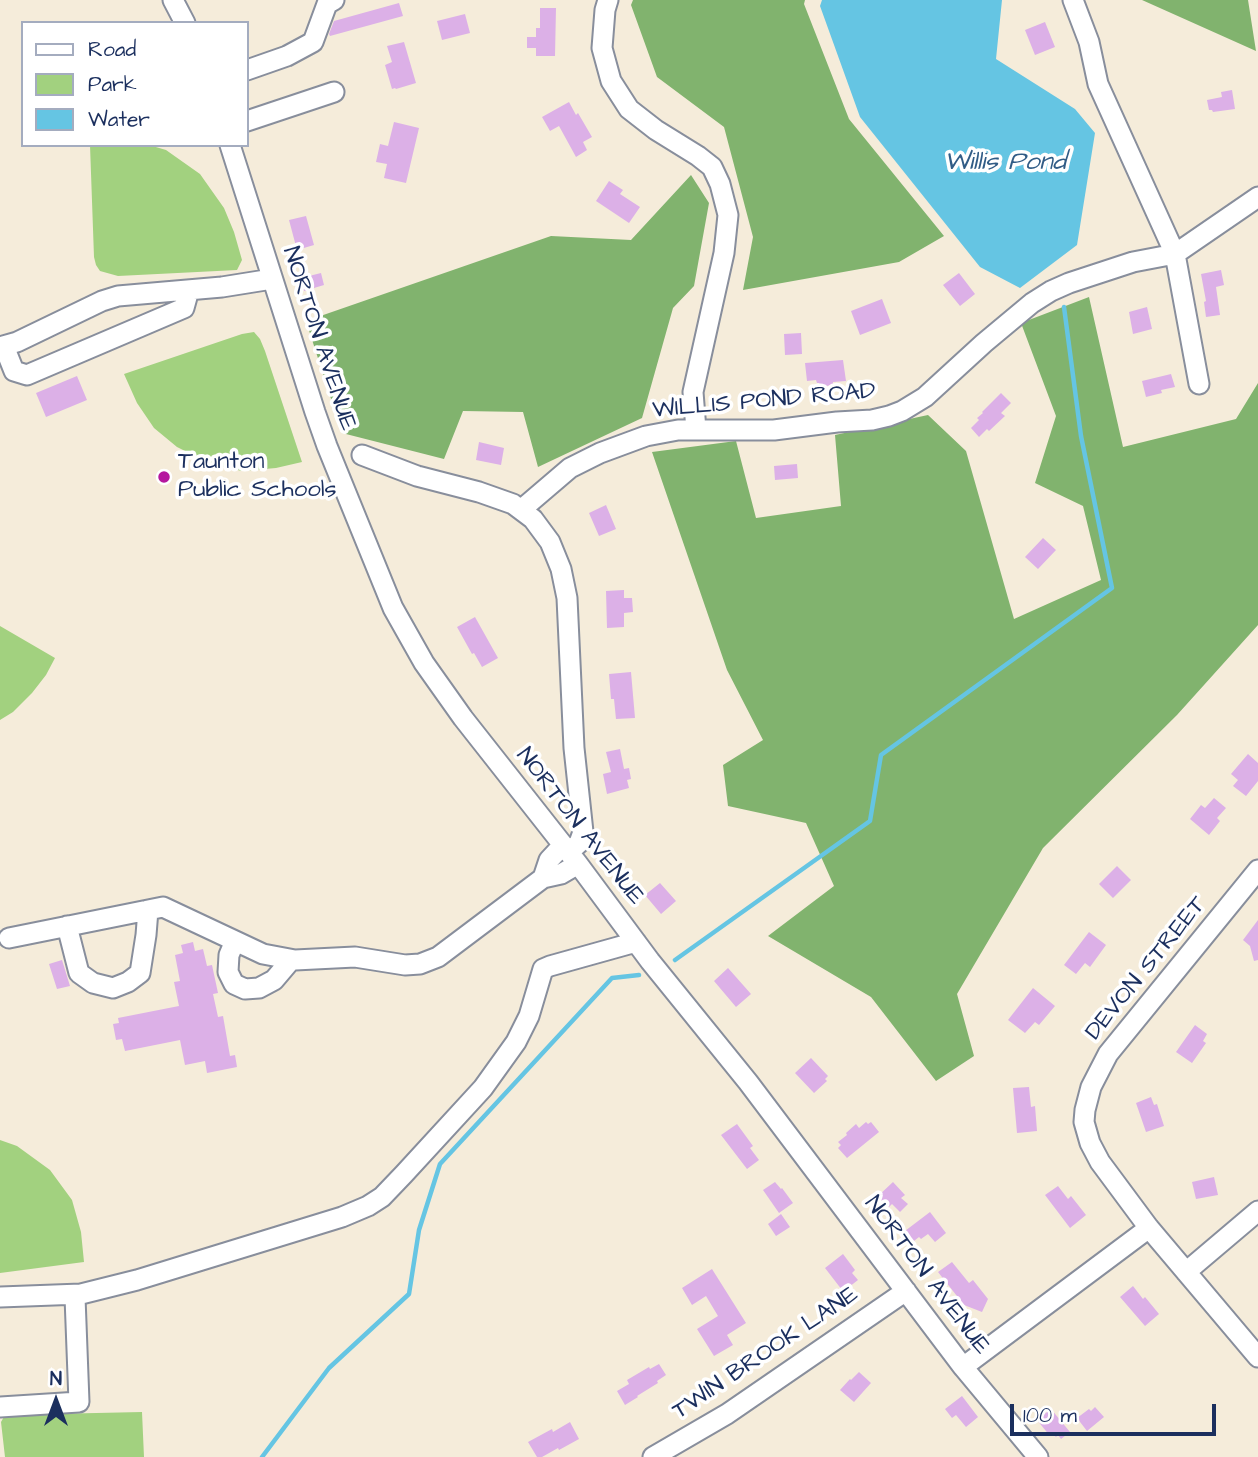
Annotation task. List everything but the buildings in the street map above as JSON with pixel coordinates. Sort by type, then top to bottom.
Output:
[{"type":"street","points":[[173,0],[183,21]]},
{"type":"street","points":[[248,70],[287,56],[313,42],[327,4],[334,0]]},
{"type":"street","points":[[608,0],[602,48],[611,81],[629,109],[712,167],[720,184],[728,215],[724,253],[693,392],[696,430]]},
{"type":"street","points":[[1073,0],[1088,42],[1098,84],[1175,254],[1199,384]]},
{"type":"street","points":[[248,121],[334,92]]},
{"type":"street","name":"NORTON AVENUE","points":[[231,147],[327,446],[382,585],[397,617],[436,682],[636,942],[748,1082],[963,1367],[1038,1457]]},
{"type":"street","name":"WILLIS POND ROAD","points":[[522,509],[570,468],[600,453],[646,436],[670,431],[774,430],[872,420],[902,411],[925,397],[992,336],[1051,291],[1133,262],[1175,254],[1258,197]]},
{"type":"street","points":[[189,290],[184,308],[27,375],[14,371],[2,346],[118,296],[222,287],[272,279]]},
{"type":"street","points":[[9,938],[163,907],[263,954],[291,960],[355,957],[405,965],[420,964],[438,957],[543,878],[562,874],[583,832],[574,748],[567,598],[561,569],[550,542],[533,519],[513,504],[417,476],[362,455]]},
{"type":"street","name":"DEVON STREET","points":[[1254,1346],[1149,1228],[1100,1162],[1090,1143],[1084,1122],[1091,1087],[1108,1054],[1258,870]]},
{"type":"street","points":[[67,926],[79,973],[93,983],[113,988],[140,973],[148,910]]},
{"type":"street","points":[[235,941],[229,955],[228,972],[234,984],[245,989],[258,988],[274,980],[291,960]]},
{"type":"street","points":[[0,1297],[81,1294],[149,1277],[342,1217],[368,1206],[382,1197],[483,1088],[516,1042],[529,1016],[543,969],[636,942]]},
{"type":"street","points":[[1186,1272],[1258,1210]]},
{"type":"street","points":[[963,1367],[1149,1228]]},
{"type":"street","name":"TWIN BROOK LANE","points":[[653,1457],[727,1414],[906,1291]]},
{"type":"street","points":[[0,1407],[79,1402],[75,1297],[81,1294]]},
{"type":"green space","points":[[633,0],[805,0],[804,4],[849,119],[944,236],[899,262],[743,290],[753,237],[724,127],[657,77],[631,5]]},
{"type":"green space","points":[[1142,0],[1248,0],[1256,51]]},
{"type":"green space","points":[[90,147],[156,147],[166,150],[200,174],[224,208],[242,260],[237,270],[118,276],[100,271],[94,257]]},
{"type":"green space","points":[[691,175],[709,203],[694,286],[673,308],[642,418],[538,467],[523,412],[463,411],[444,459],[342,433],[306,321],[551,236],[631,240]]},
{"type":"green space","points":[[1089,297],[1123,447],[1236,419],[1258,383],[1258,625],[1177,715],[1043,848],[957,994],[974,1056],[936,1081],[871,997],[768,936],[834,886],[806,823],[728,806],[723,765],[763,740],[727,670],[652,452],[736,441],[756,518],[841,506],[835,435],[928,415],[966,451],[1014,619],[1101,580],[1083,506],[1035,483],[1056,416],[1021,323]]},
{"type":"green space","points":[[254,332],[265,351],[302,462],[242,471],[211,464],[177,447],[154,428],[137,403],[124,374]]},
{"type":"green space","points":[[0,626],[55,658],[32,693],[13,712],[0,720]]},
{"type":"green space","points":[[0,1140],[17,1146],[50,1170],[72,1200],[81,1232],[84,1262],[0,1273]]},
{"type":"green space","points":[[142,1412],[144,1457],[5,1457],[1,1422],[5,1415]]},
{"type":"water","name":"Willis Pond","points":[[822,0],[1002,0],[996,59],[1075,109],[1095,133],[1077,245],[1020,288],[980,267],[860,117],[820,6]]},
{"type":"waterway","points":[[675,960],[870,821],[881,755],[1112,588],[1081,436],[1064,307]]},
{"type":"waterway","points":[[262,1457],[329,1368],[409,1294],[419,1230],[440,1164],[612,978],[639,975]]},
{"type":"place","name":"Taunton Public Schools","points":[[164,477]]}]
